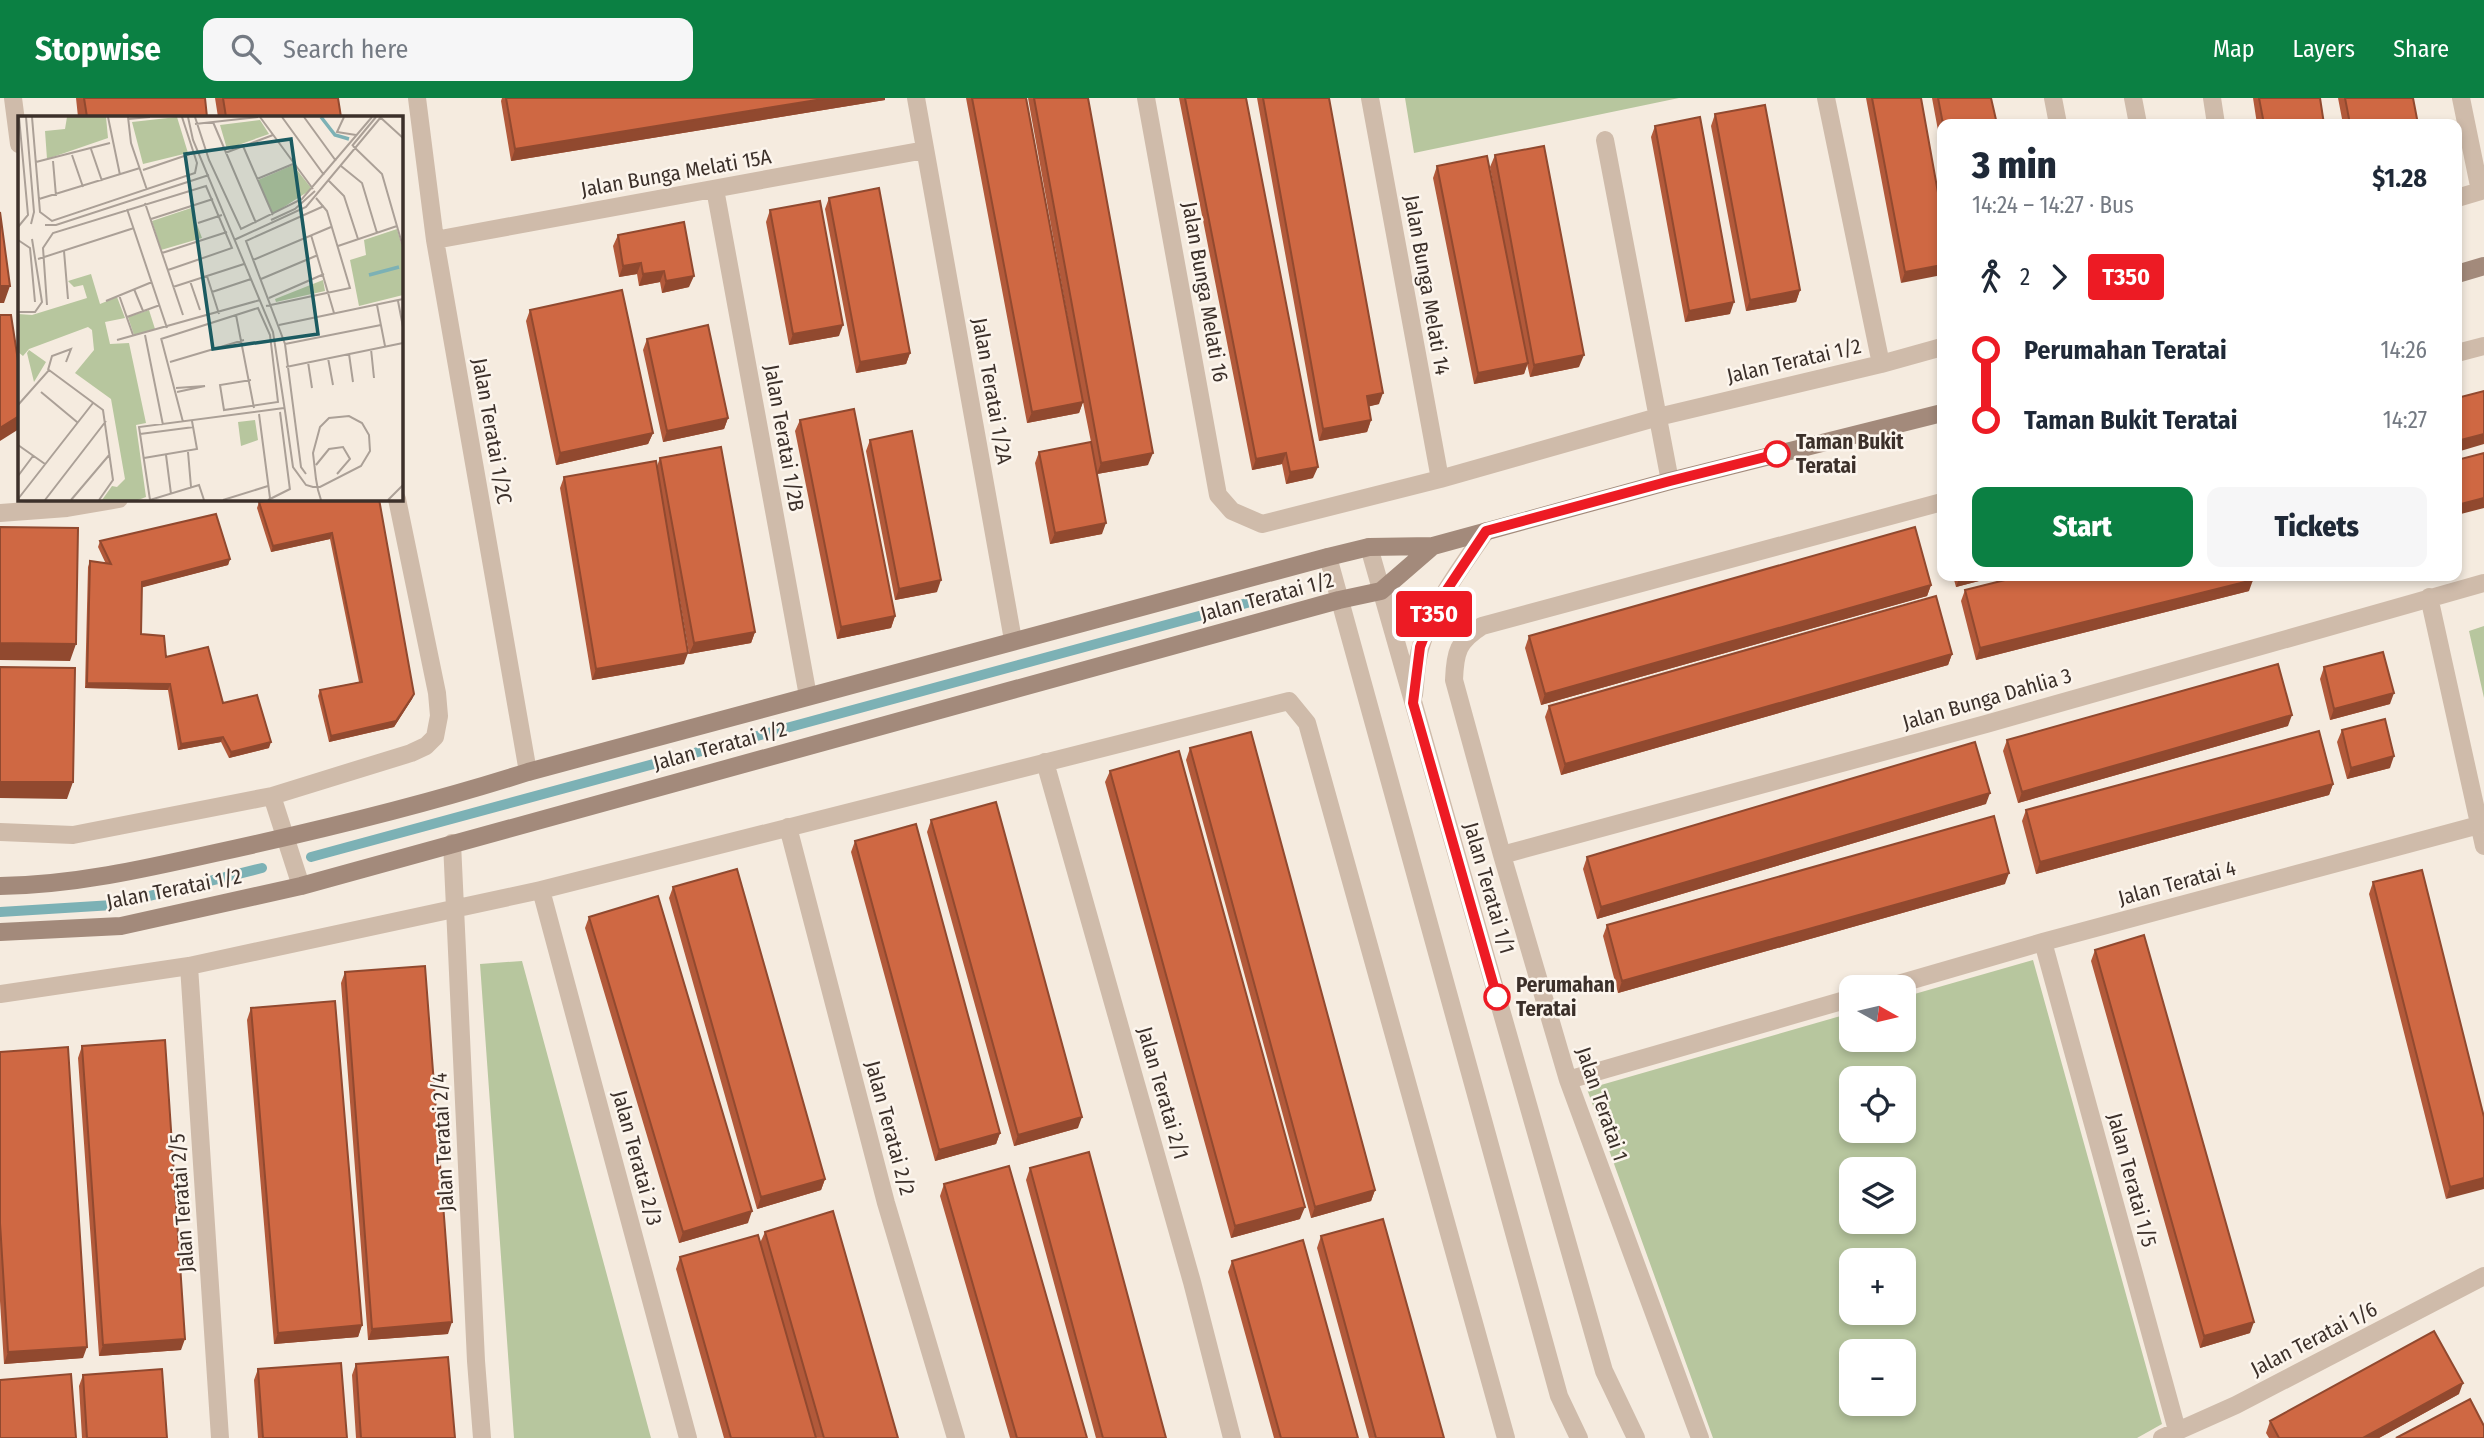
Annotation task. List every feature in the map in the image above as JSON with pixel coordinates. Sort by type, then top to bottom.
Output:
[{"type":"main road","points":[[2462,273],[2484,266]]},
{"type":"main road","name":"Jalan Teratai 1/2","points":[[0,886],[115,875],[286,838],[448,797],[528,772],[1328,557],[1369,547],[1433,546],[1670,481],[1937,414]]},
{"type":"main road","name":"Jalan Teratai 1/2","points":[[0,932],[121,926],[301,886],[1339,600],[1381,591],[1433,546]]},
{"type":"street","points":[[13,98],[18,136]]},
{"type":"street","name":"Jalan Teratai 1/2C","points":[[417,98],[435,240],[528,772]]},
{"type":"street","name":"Jalan Teratai 1/2A","points":[[916,98],[1013,640]]},
{"type":"street","name":"Jalan Bunga Melati 16","points":[[1146,98],[1219,495]]},
{"type":"street","name":"Jalan Bunga Melati 14","points":[[1370,98],[1440,479]]},
{"type":"street","points":[[1826,98],[1881,364]]},
{"type":"street","points":[[2053,98],[2057,119]]},
{"type":"street","points":[[2133,98],[2137,119]]},
{"type":"street","points":[[2212,98],[2215,119]]},
{"type":"street","points":[[2461,98],[2482,191],[2462,197]]},
{"type":"street","points":[[1605,140],[1670,481]]},
{"type":"street","name":"Jalan Bunga Melati 15A","points":[[435,240],[925,150]]},
{"type":"street","name":"Jalan Teratai 1/2B","points":[[715,189],[808,696]]},
{"type":"street","points":[[2462,352],[2484,346]]},
{"type":"street","name":"Jalan Teratai 1/2","points":[[1219,495],[1233,511],[1262,524],[1440,479],[1658,417],[1937,348]]},
{"type":"street","points":[[0,513],[106,500]]},
{"type":"street","points":[[0,832],[73,835],[272,796],[411,753],[435,737],[439,716],[437,693],[397,500]]},
{"type":"street","name":"Jalan Teratai 1","points":[[1700,1438],[1568,1080],[1454,680],[1455,655],[1468,635],[1482,626],[1937,503]]},
{"type":"street","points":[[1413,703],[1420,647],[1432,617],[1486,531]]},
{"type":"street","name":"Jalan Teratai 1/1","points":[[1369,547],[1604,1371],[1636,1438]]},
{"type":"street","points":[[1328,557],[1559,1396],[1579,1438]]},
{"type":"street","name":"Jalan Bunga Dahlia 3","points":[[1502,855],[1986,724],[2484,583]]},
{"type":"street","points":[[2429,597],[2484,846]]},
{"type":"street","points":[[0,994],[189,966],[541,890],[1289,701],[1307,723],[1506,1438]]},
{"type":"street","name":"Jalan Teratai 2/1","points":[[1045,762],[1189,1269],[1232,1438]]},
{"type":"street","points":[[272,796],[301,886]]},
{"type":"street","name":"Jalan Teratai 4","points":[[1916,979],[2479,825]]},
{"type":"street","name":"Jalan Teratai 2/2","points":[[788,827],[886,1203],[956,1438]]},
{"type":"street","name":"Jalan Teratai 2/4","points":[[452,843],[476,1361],[482,1438]]},
{"type":"street","name":"Jalan Teratai 2/3","points":[[541,890],[688,1438]]},
{"type":"street","name":"Jalan Teratai 1/5","points":[[2043,942],[2170,1434]]},
{"type":"street","name":"Jalan Teratai 2/5","points":[[189,966],[220,1438]]},
{"type":"street","points":[[1568,1080],[1839,1002]]},
{"type":"street","name":"Jalan Teratai 1/6","points":[[2170,1434],[2236,1405],[2484,1276]]},
{"type":"green space","points":[[1405,98],[1679,98],[1414,153]]},
{"type":"green space","points":[[2484,626],[2484,698],[2469,631]]},
{"type":"green space","points":[[2033,960],[2162,1424],[2137,1438],[1713,1438],[1587,1089],[1839,1016],[1839,1052],[1916,1052],[1916,994]]},
{"type":"green space","points":[[522,961],[651,1438],[514,1438],[480,964]]},
{"type":"building","points":[[84,98],[205,98],[207,116],[87,116]]},
{"type":"building","points":[[223,98],[338,98],[341,116],[226,116]]},
{"type":"building","points":[[506,98],[829,98],[515,149]]},
{"type":"building","points":[[972,98],[1026,98],[1083,402],[1032,412]]},
{"type":"building","points":[[1034,98],[1088,98],[1153,453],[1101,463]]},
{"type":"building","points":[[1185,98],[1246,98],[1318,467],[1290,472],[1286,453],[1256,459]]},
{"type":"building","points":[[1263,98],[1329,98],[1383,393],[1367,396],[1371,420],[1323,429]]},
{"type":"building","points":[[1872,98],[1921,98],[1937,187],[1937,266],[1905,272]]},
{"type":"building","points":[[1938,98],[1991,98],[1996,119],[1942,119]]},
{"type":"building","points":[[2259,98],[2320,98],[2323,119],[2263,119]]},
{"type":"building","points":[[2345,98],[2413,98],[2417,119],[2349,119]]},
{"type":"building","points":[[1765,105],[1800,290],[1750,300],[1715,114]]},
{"type":"building","points":[[1700,117],[1734,302],[1689,311],[1655,126]]},
{"type":"building","points":[[1544,146],[1584,355],[1534,365],[1495,155]]},
{"type":"building","points":[[1487,156],[1528,363],[1478,373],[1437,166]]},
{"type":"building","points":[[879,188],[910,353],[860,362],[829,198]]},
{"type":"building","points":[[820,201],[843,325],[793,334],[770,210]]},
{"type":"building","points":[[0,212],[10,286],[0,286]]},
{"type":"building","points":[[684,222],[694,276],[666,281],[664,271],[643,274],[641,263],[623,266],[618,235]]},
{"type":"building","points":[[622,290],[653,433],[560,453],[530,310]]},
{"type":"building","points":[[0,315],[11,315],[18,360],[18,417],[0,428]]},
{"type":"building","points":[[708,325],[728,418],[667,431],[647,339]]},
{"type":"building","points":[[2484,391],[2484,434],[2462,440],[2462,397]]},
{"type":"building","points":[[854,409],[895,616],[841,627],[800,420]]},
{"type":"building","points":[[912,431],[941,580],[899,589],[870,440]]},
{"type":"building","points":[[1091,442],[1106,523],[1055,533],[1039,452]]},
{"type":"building","points":[[721,447],[755,632],[694,643],[660,458]]},
{"type":"building","points":[[2484,453],[2484,498],[2462,504],[2462,459]]},
{"type":"building","points":[[656,461],[688,653],[596,669],[564,477]]},
{"type":"building","points":[[379,500],[414,694],[396,721],[331,736],[320,690],[362,682],[332,533],[273,546],[259,502]]},
{"type":"building","points":[[216,514],[230,559],[142,582],[141,634],[164,636],[166,657],[208,647],[223,703],[257,695],[271,742],[231,752],[223,737],[181,744],[170,684],[87,683],[90,561],[111,564],[100,541]]},
{"type":"building","points":[[0,527],[78,528],[76,644],[0,643]]},
{"type":"building","points":[[1915,527],[1931,585],[1545,694],[1529,636]]},
{"type":"building","points":[[2001,581],[2249,581],[1980,648],[1965,590]]},
{"type":"building","points":[[1936,596],[1952,654],[1565,764],[1549,706]]},
{"type":"building","points":[[2383,652],[2394,693],[2334,709],[2324,667]]},
{"type":"building","points":[[2278,664],[2292,715],[2022,792],[2007,740]]},
{"type":"building","points":[[0,667],[75,668],[73,782],[0,782]]},
{"type":"building","points":[[2385,719],[2394,756],[2351,768],[2342,730]]},
{"type":"building","points":[[2319,731],[2333,784],[2040,862],[2026,810]]},
{"type":"building","points":[[1251,732],[1375,1190],[1315,1207],[1190,748]]},
{"type":"building","points":[[1975,742],[1990,793],[1601,907],[1587,857]]},
{"type":"building","points":[[1179,751],[1305,1207],[1235,1226],[1110,771]]},
{"type":"building","points":[[996,802],[1082,1117],[1018,1135],[931,820]]},
{"type":"building","points":[[1994,816],[2009,873],[1622,981],[1607,925]]},
{"type":"building","points":[[916,824],[1000,1133],[939,1150],[855,841]]},
{"type":"building","points":[[737,869],[825,1179],[761,1197],[673,887]]},
{"type":"building","points":[[2422,870],[2484,1117],[2484,1178],[2450,1187],[2373,882]]},
{"type":"building","points":[[658,896],[752,1211],[683,1232],[589,917]]},
{"type":"building","points":[[2144,935],[2254,1322],[2204,1336],[2095,950]]},
{"type":"building","points":[[425,966],[452,1322],[372,1329],[345,972]]},
{"type":"building","points":[[335,1001],[362,1325],[278,1333],[251,1008]]},
{"type":"building","points":[[165,1040],[185,1339],[103,1345],[82,1046]]},
{"type":"building","points":[[68,1047],[87,1347],[8,1352],[0,1223],[0,1052]]},
{"type":"building","points":[[1089,1152],[1166,1438],[1103,1438],[1030,1168]]},
{"type":"building","points":[[1009,1166],[1087,1438],[1017,1438],[944,1184]]},
{"type":"building","points":[[833,1211],[898,1438],[824,1438],[765,1232]]},
{"type":"building","points":[[1383,1219],[1444,1438],[1376,1438],[1321,1236]]},
{"type":"building","points":[[758,1235],[816,1438],[731,1438],[680,1257]]},
{"type":"building","points":[[1303,1240],[1358,1438],[1281,1438],[1232,1261]]},
{"type":"building","points":[[2434,1331],[2463,1383],[2363,1438],[2279,1438],[2270,1421]]},
{"type":"building","points":[[448,1357],[455,1438],[361,1438],[356,1364]]},
{"type":"building","points":[[341,1363],[347,1438],[263,1438],[258,1369]]},
{"type":"building","points":[[162,1369],[167,1438],[87,1438],[83,1375]]},
{"type":"building","points":[[71,1374],[76,1438],[0,1438],[0,1380]]},
{"type":"building","points":[[2470,1399],[2484,1426],[2484,1438],[2396,1438]]},
{"type":"waterway","points":[[311,857],[1269,597]]},
{"type":"waterway","points":[[0,912],[113,905],[262,868]]},
{"type":"bus line","name":"T350","points":[[1497,997],[1413,703],[1420,647],[1432,617],[1486,531],[1777,454]]},
{"type":"place","name":"Taman Bukit Teratai","points":[[1777,454]]},
{"type":"place","name":"Perumahan Teratai","points":[[1497,997]]}]
